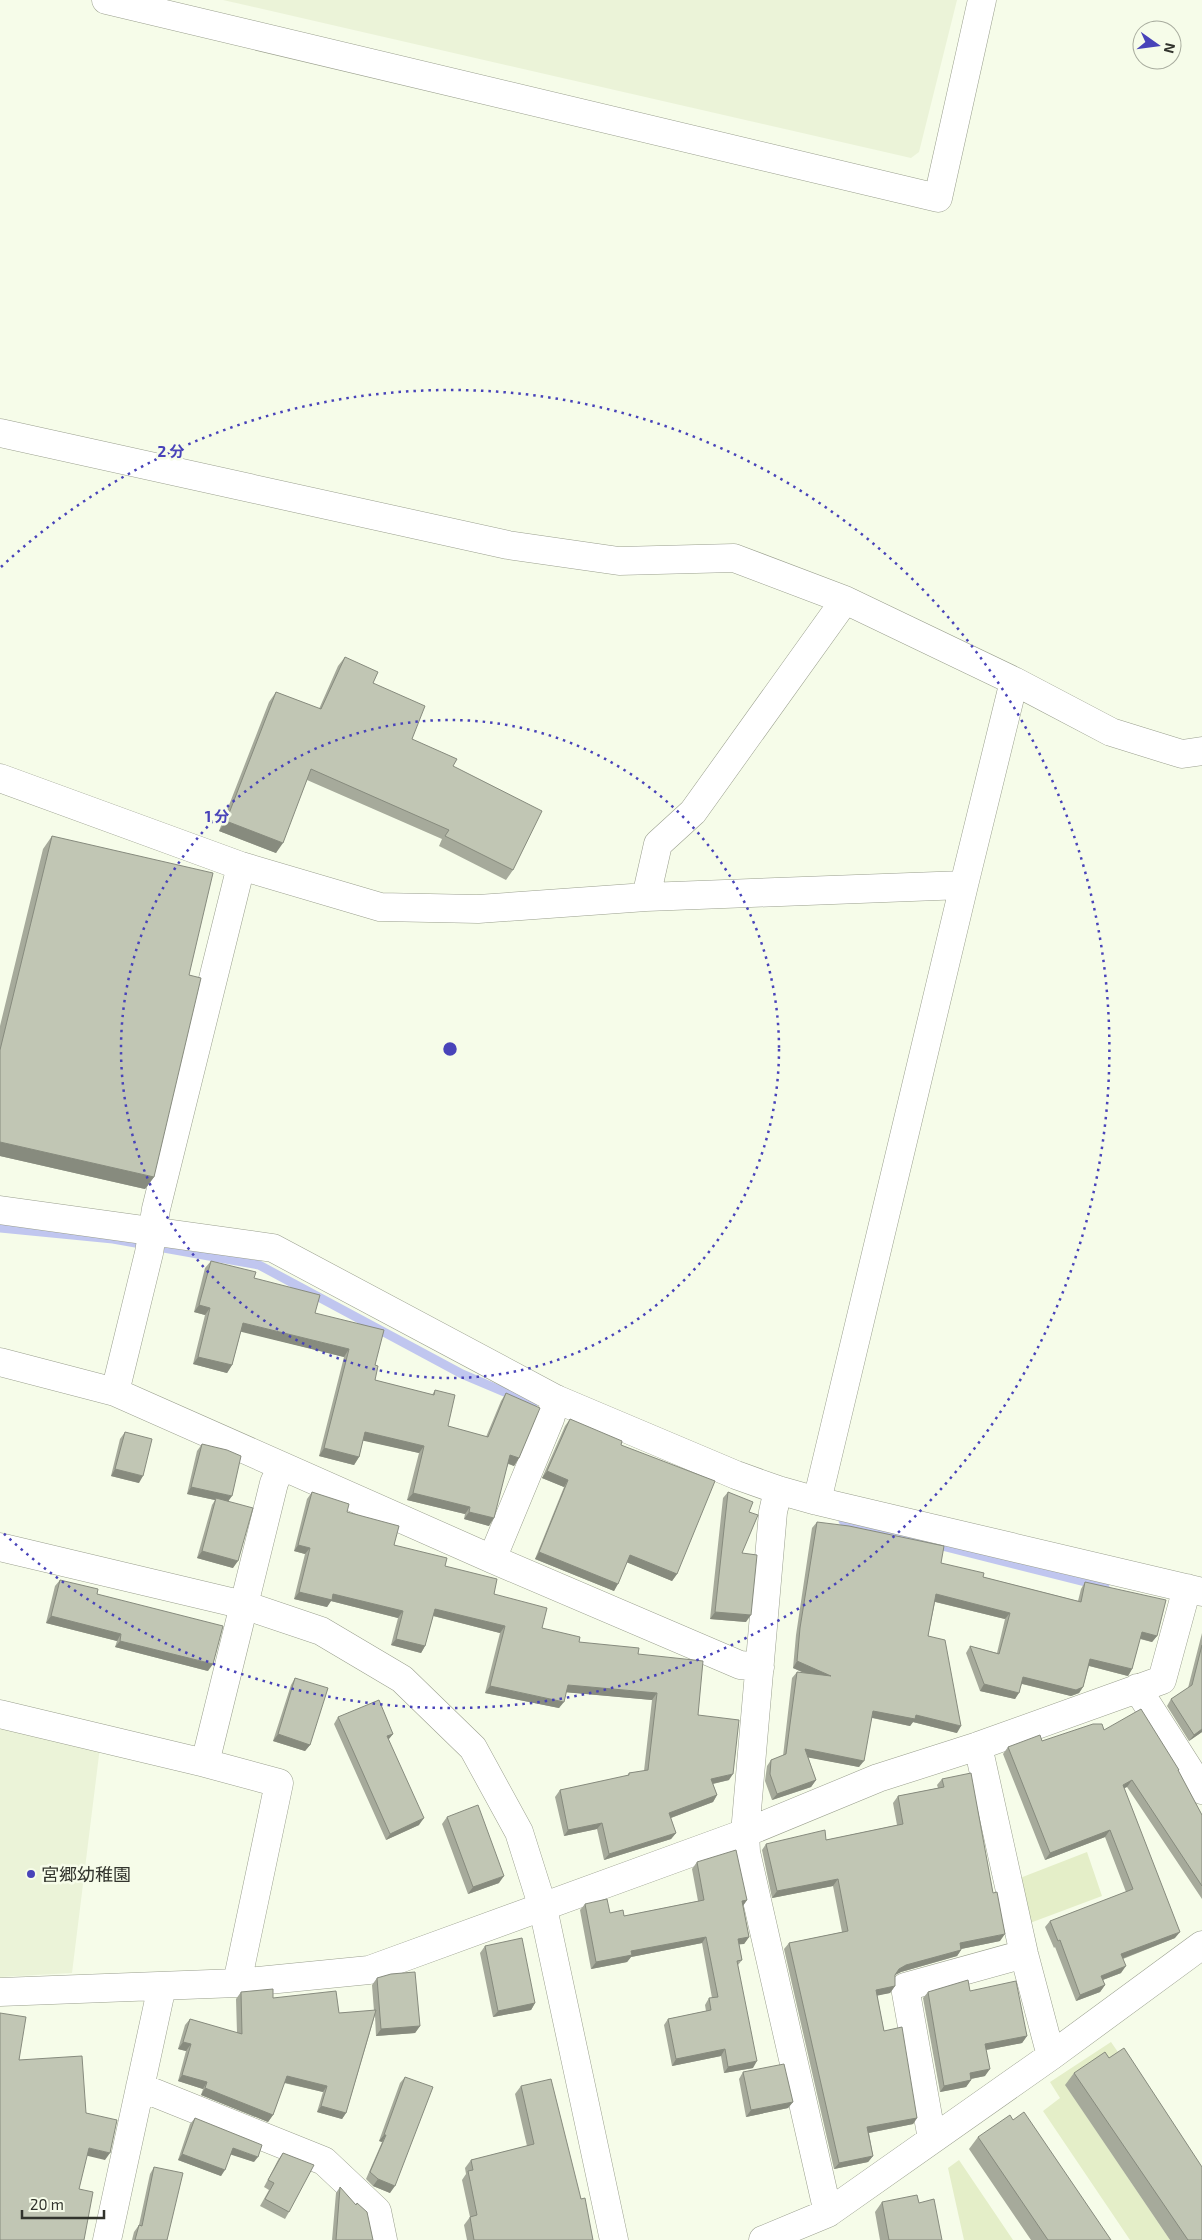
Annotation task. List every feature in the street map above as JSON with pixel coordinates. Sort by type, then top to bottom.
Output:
[{"type":"street","points":[[106,0],[938,198],[982,0]]},
{"type":"street","points":[[0,433],[508,545],[619,561],[734,558],[845,600],[1014,681],[1111,732],[1182,754],[1202,750]]},
{"type":"street","points":[[646,897],[658,844],[693,812],[845,600]]},
{"type":"street","points":[[817,1501],[1014,681]]},
{"type":"street","points":[[0,778],[241,866],[380,907],[478,909],[646,897],[964,885]]},
{"type":"street","points":[[115,1392],[153,1230],[156,1209],[241,866]]},
{"type":"street","points":[[0,1210],[273,1248],[556,1399],[675,1450],[778,1490],[817,1501],[1194,1590],[1162,1680],[978,1746],[878,1778],[745,1832],[543,1908],[369,1970],[237,1983],[0,1992]]},
{"type":"street","points":[[0,1362],[115,1392],[492,1559],[740,1665],[760,1667]]},
{"type":"street","points":[[492,1559],[550,1419],[556,1399]]},
{"type":"street","points":[[205,1763],[274,1483],[281,1466]]},
{"type":"street","points":[[778,1490],[773,1512],[745,1832],[746,1852],[828,2213]]},
{"type":"street","points":[[0,1547],[244,1606],[321,1631],[402,1679],[473,1748],[519,1832],[543,1908],[614,2240]]},
{"type":"street","points":[[1137,1688],[1202,1790]]},
{"type":"street","points":[[0,1714],[205,1763],[279,1783],[237,1983]]},
{"type":"street","points":[[978,1746],[1024,1954],[1051,2056]]},
{"type":"street","points":[[762,2240],[828,2213],[1051,2056],[1202,1945]]},
{"type":"street","points":[[932,2139],[905,1987],[1024,1954]]},
{"type":"street","points":[[107,2240],[162,1986]]},
{"type":"street","points":[[140,2088],[324,2161],[377,2211],[383,2240]]},
{"type":"shaded area","points":[[223,0],[957,0],[919,152],[911,158]]},
{"type":"shaded area","points":[[0,1723],[100,1747],[72,1973],[0,1977]]},
{"type":"shaded area","points":[[1087,1852],[1102,1896],[1030,1923],[1020,1878]]},
{"type":"shaded area","points":[[1111,2042],[1120,2055],[1066,2086],[1170,2240],[1130,2240],[1043,2111],[1060,2098],[1050,2082]]},
{"type":"shaded area","points":[[959,2160],[1013,2240],[964,2240],[948,2168]]},
{"type":"building","points":[[345,657],[378,672],[373,683],[425,706],[412,739],[457,759],[453,766],[542,811],[513,870],[445,836],[449,830],[311,769],[283,843],[226,821],[276,692],[321,709]]},
{"type":"building","points":[[52,836],[213,873],[189,975],[201,978],[154,1177],[0,1142],[0,1050]]},
{"type":"building","points":[[211,1261],[256,1272],[254,1278],[320,1295],[315,1313],[384,1330],[375,1365],[378,1366],[375,1380],[434,1395],[435,1390],[455,1395],[448,1426],[488,1437],[506,1393],[540,1408],[519,1458],[510,1455],[494,1518],[469,1512],[470,1507],[413,1493],[424,1446],[365,1432],[359,1457],[324,1448],[349,1349],[243,1323],[232,1365],[198,1357],[210,1308],[199,1305]]},
{"type":"building","points":[[570,1419],[622,1441],[621,1445],[715,1481],[677,1574],[630,1555],[618,1584],[539,1552],[568,1480],[547,1471]]},
{"type":"building","points":[[125,1432],[152,1439],[143,1476],[115,1469]]},
{"type":"building","points":[[202,1444],[227,1450],[241,1456],[232,1496],[191,1487]]},
{"type":"building","points":[[312,1492],[349,1504],[347,1512],[399,1526],[394,1545],[447,1558],[445,1566],[497,1579],[494,1594],[547,1608],[542,1628],[580,1637],[579,1642],[639,1648],[638,1654],[703,1661],[698,1715],[739,1720],[733,1774],[711,1779],[717,1795],[669,1813],[676,1833],[609,1854],[602,1823],[568,1830],[560,1790],[648,1770],[657,1693],[568,1685],[564,1702],[490,1686],[505,1626],[435,1609],[425,1646],[396,1639],[403,1611],[333,1594],[332,1600],[299,1592],[310,1548],[298,1545]]},
{"type":"building","points":[[728,1492],[753,1502],[749,1512],[758,1515],[742,1553],[757,1555],[751,1615],[715,1612]]},
{"type":"building","points":[[216,1498],[253,1508],[238,1561],[202,1551]]},
{"type":"building","points":[[817,1522],[849,1526],[944,1546],[941,1563],[984,1573],[983,1577],[1081,1602],[1085,1582],[1166,1600],[1157,1636],[1142,1632],[1132,1669],[1090,1659],[1083,1687],[1076,1690],[1023,1677],[1019,1693],[984,1684],[970,1646],[999,1654],[1010,1613],[936,1594],[928,1636],[945,1640],[961,1726],[916,1715],[915,1719],[873,1711],[864,1761],[805,1749],[816,1780],[777,1794],[770,1774],[771,1760],[786,1754],[797,1672],[831,1676],[797,1661],[800,1628]]},
{"type":"building","points":[[60,1580],[98,1589],[97,1594],[223,1626],[213,1664],[120,1641],[121,1634],[51,1616]]},
{"type":"building","points":[[1202,1645],[1202,1729],[1194,1735],[1171,1699],[1192,1685]]},
{"type":"building","points":[[295,1678],[328,1688],[310,1745],[278,1734]]},
{"type":"building","points":[[379,1700],[393,1734],[387,1736],[424,1818],[390,1834],[338,1717]]},
{"type":"building","points":[[1141,1709],[1179,1770],[1202,1815],[1202,1886],[1132,1780],[1123,1785],[1180,1932],[1121,1954],[1126,1966],[1101,1976],[1105,1985],[1080,1995],[1060,1940],[1058,1941],[1050,1921],[1133,1889],[1110,1830],[1050,1853],[1008,1747],[1040,1735],[1042,1741],[1093,1724],[1102,1724],[1104,1730]]},
{"type":"building","points":[[971,1773],[993,1893],[997,1892],[1005,1934],[960,1943],[961,1950],[906,1965],[899,1969],[895,1975],[895,1986],[876,1990],[884,2031],[902,2027],[917,2118],[867,2127],[873,2156],[839,2163],[789,1943],[848,1931],[838,1879],[777,1891],[766,1844],[825,1830],[826,1840],[903,1824],[898,1796],[944,1787],[942,1779]]},
{"type":"building","points":[[478,1805],[504,1876],[473,1887],[447,1817]]},
{"type":"building","points":[[736,1850],[747,1900],[742,1901],[749,1937],[738,1939],[742,1960],[737,1961],[757,2061],[728,2067],[725,2049],[676,2059],[668,2019],[711,2010],[709,1998],[718,1997],[706,1937],[631,1951],[632,1955],[596,1962],[585,1904],[607,1899],[610,1913],[623,1910],[624,1916],[704,1900],[697,1862]]},
{"type":"building","points":[[522,1938],[535,2003],[498,2011],[485,1946]]},
{"type":"building","points":[[415,1972],[420,2026],[381,2029],[377,1978],[391,1974]]},
{"type":"building","points":[[968,1980],[970,1991],[1016,1981],[1027,2036],[985,2044],[990,2069],[970,2073],[971,2080],[944,2086],[928,1992]]},
{"type":"building","points":[[273,1989],[273,1998],[336,1991],[339,2013],[376,2010],[346,2113],[321,2106],[327,2086],[287,2076],[273,2115],[205,2088],[207,2082],[182,2075],[191,2044],[183,2042],[190,2019],[242,2034],[241,1992]]},
{"type":"building","points":[[0,2013],[26,2017],[19,2060],[82,2056],[86,2113],[117,2120],[110,2153],[89,2148],[79,2189],[93,2192],[84,2240],[0,2240]]},
{"type":"building","points":[[1124,2048],[1202,2167],[1202,2240],[1188,2240],[1074,2073],[1105,2052],[1109,2058]]},
{"type":"building","points":[[784,2064],[793,2102],[751,2110],[743,2072]]},
{"type":"building","points":[[405,2077],[433,2087],[395,2186],[378,2179],[370,2172],[386,2135],[384,2135]]},
{"type":"building","points":[[551,2079],[581,2199],[585,2198],[593,2240],[474,2240],[470,2217],[477,2215],[468,2171],[473,2170],[471,2160],[534,2144],[521,2086]]},
{"type":"building","points":[[1024,2112],[1111,2240],[1048,2240],[978,2137],[1010,2115],[1013,2120]]},
{"type":"building","points":[[195,2118],[262,2145],[258,2157],[233,2148],[225,2170],[182,2154]]},
{"type":"building","points":[[283,2153],[314,2165],[289,2212],[265,2199],[274,2183],[268,2180]]},
{"type":"building","points":[[154,2167],[183,2173],[167,2240],[135,2240],[139,2225],[142,2226]]},
{"type":"building","points":[[340,2187],[356,2205],[357,2203],[367,2212],[373,2240],[336,2240]]},
{"type":"building","points":[[917,2195],[919,2203],[934,2199],[942,2240],[889,2240],[882,2202]]},
{"type":"waterway","points":[[0,1228],[113,1239],[259,1265],[462,1374],[533,1404]]},
{"type":"waterway","points":[[843,1521],[1105,1587]]},
{"type":"place","name":"宮郷幼稚園","points":[[31,1874]]}]
